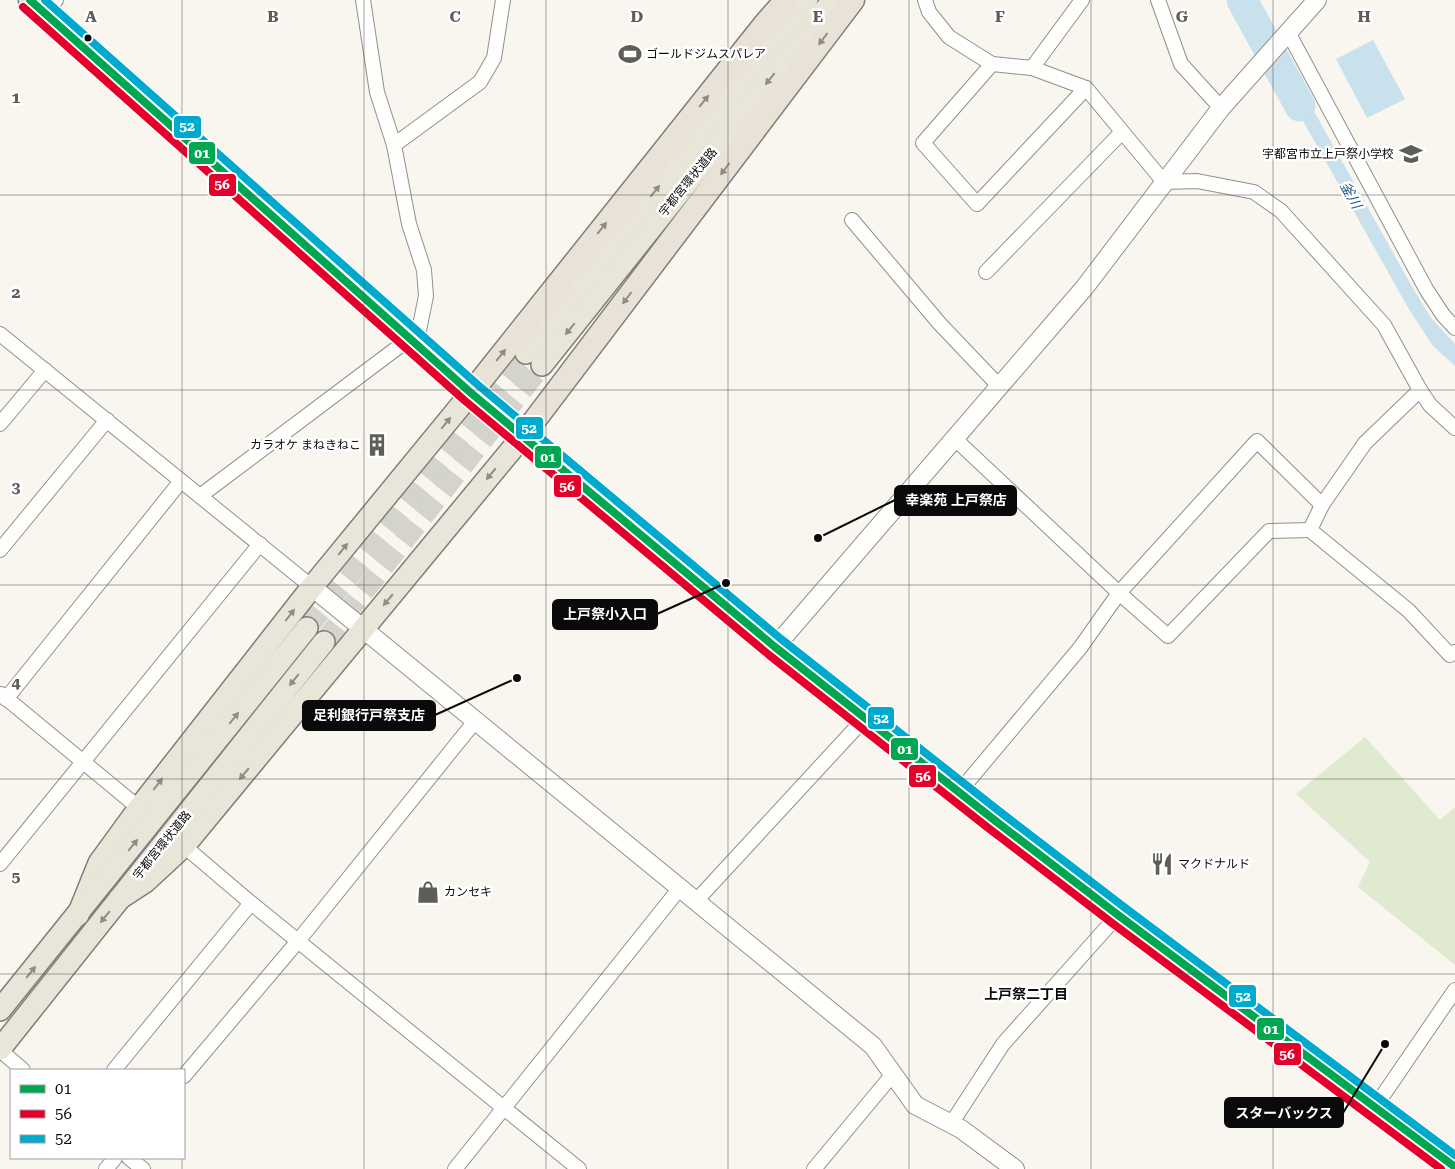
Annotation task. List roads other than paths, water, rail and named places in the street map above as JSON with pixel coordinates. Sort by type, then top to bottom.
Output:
[{"type":"highway","points":[[470,393],[764,24],[786,0]]},
{"type":"highway","points":[[522,437],[852,0]]},
{"type":"highway","points":[[44,5],[470,393],[775,647],[1118,915],[1455,1167]]},
{"type":"main road","name":"宇都宮環状道路","points":[[807,0],[534,359],[834,0]]},
{"type":"main road","points":[[78,915],[100,863],[139,808],[312,587],[470,393]]},
{"type":"main road","points":[[120,898],[145,882],[184,846],[522,437]]},
{"type":"main road","name":"宇都宮環状道路","points":[[0,1010],[307,628]]},
{"type":"main road","name":"宇都宮環状道路","points":[[0,1050],[324,642]]},
{"type":"street","points":[[200,496],[412,342],[426,296],[424,270],[409,224],[394,145],[377,92],[363,0]]},
{"type":"street","points":[[394,145],[480,82],[494,58],[504,0]]},
{"type":"street","points":[[925,0],[929,12],[949,37],[992,64],[1032,68],[1086,88],[1164,182]]},
{"type":"street","points":[[1032,68],[1082,0]]},
{"type":"street","points":[[1158,0],[1181,64],[1221,108]]},
{"type":"street","points":[[775,647],[1085,287],[1221,108],[1317,0]]},
{"type":"street","points":[[1288,32],[1426,289],[1442,315],[1455,328]]},
{"type":"street","points":[[992,64],[922,143],[977,204],[1086,88]]},
{"type":"street","points":[[986,272],[1122,132]]},
{"type":"street","points":[[1164,182],[1197,181],[1254,192],[1281,211],[1384,325],[1430,405],[1455,428]]},
{"type":"street","points":[[852,220],[940,324],[999,386]]},
{"type":"street","points":[[0,334],[364,628],[873,1046],[915,1105],[961,1128],[1015,1169]]},
{"type":"street","points":[[0,424],[45,370]]},
{"type":"street","points":[[1310,530],[1322,506],[1365,443],[1420,390]]},
{"type":"street","points":[[0,550],[107,420]]},
{"type":"street","points":[[954,438],[1119,593],[1168,636],[1269,531],[1310,530],[1409,611],[1450,655],[1455,652]]},
{"type":"street","points":[[959,792],[1080,648],[1119,593],[1257,441],[1322,506]]},
{"type":"street","points":[[139,808],[3,696],[181,480]]},
{"type":"street","points":[[0,864],[260,544]]},
{"type":"street","points":[[696,901],[866,718]]},
{"type":"street","points":[[185,1075],[298,941],[476,720]]},
{"type":"street","points":[[184,846],[251,903],[579,1169]]},
{"type":"street","points":[[455,1169],[680,888]]},
{"type":"street","points":[[115,1069],[251,903]]},
{"type":"street","points":[[952,1124],[1003,1044],[1118,915]]},
{"type":"street","points":[[1375,1108],[1455,990]]},
{"type":"street","points":[[0,1050],[22,1069]]},
{"type":"street","points":[[814,1169],[893,1074]]},
{"type":"street","points":[[106,1169],[114,1159]]},
{"type":"street","points":[[130,1159],[143,1169]]},
{"type":"water","points":[[1236,0],[1253,0],[1273,36],[1263,48]]},
{"type":"water","points":[[1373,40],[1405,99],[1367,118],[1336,59]]},
{"type":"water","points":[[1287,63],[1415,292],[1432,319],[1455,344],[1455,366],[1433,346],[1410,311],[1276,73]]},
{"type":"waterway","name":"釜川","points":[[1242,0],[1300,106]]},
{"type":"tunnel","points":[[307,628],[526,353]]},
{"type":"tunnel","points":[[324,642],[542,365]]},
{"type":"place","name":"ゴールドジムスパレア","points":[[630,54]]},
{"type":"place","name":"宇都宮市立上戸祭小学校","points":[[1411,154]]},
{"type":"place","name":"カラオケ まねきねこ","points":[[377,445]]},
{"type":"place","name":"幸楽苑 上戸祭店","points":[[818,538]]},
{"type":"place","name":"上戸祭小入口","points":[[726,583]]},
{"type":"place","name":"足利銀行戸祭支店","points":[[517,678]]},
{"type":"place","name":"マクドナルド","points":[[1162,864]]},
{"type":"place","name":"カンセキ","points":[[428,892]]},
{"type":"place","name":"スターバックス","points":[[1385,1044]]},
{"type":"district","name":"上戸祭二丁目","points":[[1026,994]]}]
